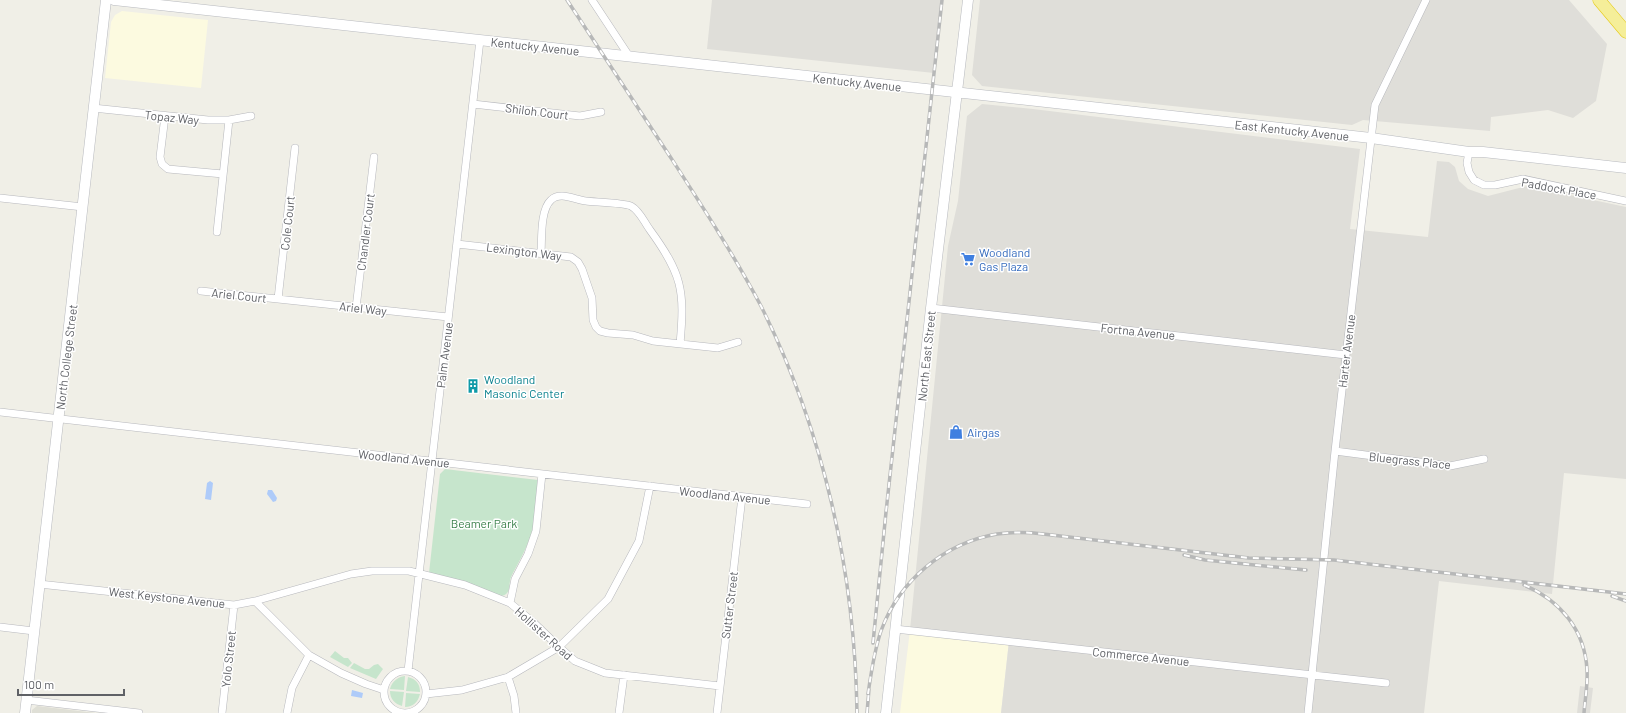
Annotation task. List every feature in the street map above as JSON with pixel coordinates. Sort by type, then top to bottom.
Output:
[{"type":"highway","points":[[1599,0],[1626,32]]},
{"type":"street","name":"North College Street","points":[[24,713],[106,0]]},
{"type":"street","name":"Kentucky Avenue","points":[[114,0],[957,92]]},
{"type":"street","points":[[592,0],[629,56]]},
{"type":"street","name":"North East Street","points":[[886,713],[931,308],[968,0]]},
{"type":"street","name":"Harter Avenue","points":[[1308,713],[1335,452],[1375,105],[1426,0]]},
{"type":"street","name":"Palm Avenue","points":[[408,671],[480,40]]},
{"type":"street","name":"East Kentucky Avenue","points":[[957,92],[1371,138],[1468,152],[1483,152],[1626,168]]},
{"type":"street","name":"Shiloh Court","points":[[473,104],[580,116],[601,112]]},
{"type":"street","name":"Topaz Way","points":[[93,108],[201,120],[229,120],[252,116]]},
{"type":"street","points":[[164,116],[160,157],[162,164],[168,169],[223,174]]},
{"type":"street","points":[[217,232],[229,120]]},
{"type":"street","name":"Cole Court","points":[[278,299],[295,148]]},
{"type":"street","name":"Paddock Place","points":[[1468,152],[1467,163],[1469,172],[1474,180],[1484,185],[1495,185],[1523,179],[1626,201]]},
{"type":"street","name":"Chandler Court","points":[[356,308],[374,157]]},
{"type":"street","points":[[541,253],[543,213],[547,204],[552,199],[560,196],[583,201],[630,205],[637,211],[662,246],[675,270],[683,300],[680,344],[718,348],[738,342]]},
{"type":"street","points":[[0,198],[83,207]]},
{"type":"street","name":"Lexington Way","points":[[457,244],[541,253],[571,258],[578,262],[582,269],[592,298],[593,320],[596,327],[600,331],[608,334],[632,335],[680,344]]},
{"type":"street","name":"Ariel Court","points":[[201,291],[278,299]]},
{"type":"street","name":"Ariel Way","points":[[278,299],[448,317]]},
{"type":"street","name":"Fortna Avenue","points":[[931,308],[1346,355]]},
{"type":"street","name":"Woodland Avenue","points":[[0,412],[807,504]]},
{"type":"street","name":"Bluegrass Place","points":[[1335,452],[1450,466],[1484,459]]},
{"type":"street","points":[[510,603],[515,578],[528,554],[536,531],[542,474]]},
{"type":"street","points":[[426,694],[462,690],[508,677],[559,647],[608,599],[639,541],[650,486]]},
{"type":"street","name":"Sutter Street","points":[[717,713],[742,497]]},
{"type":"street","name":"Hollister Road","points":[[255,601],[351,574],[394,570],[420,573],[465,585],[510,603],[575,661],[590,668],[605,673],[720,686]]},
{"type":"street","name":"West Keystone Avenue","points":[[39,584],[234,605],[255,601]]},
{"type":"street","points":[[255,601],[309,656],[341,673],[384,690]]},
{"type":"street","name":"Yolo Street","points":[[222,713],[234,605]]},
{"type":"street","points":[[0,626],[34,631]]},
{"type":"street","name":"Commerce Avenue","points":[[895,629],[1386,684]]},
{"type":"street","points":[[287,713],[292,688],[309,656]]},
{"type":"street","points":[[402,671],[408,671],[413,672],[422,679],[426,689],[426,694],[425,700],[419,709],[408,713],[403,713],[398,712],[389,705],[384,695],[384,690],[388,679],[402,671]]},
{"type":"street","points":[[619,713],[624,675]]},
{"type":"street","points":[[508,677],[514,696],[516,713]]},
{"type":"street","points":[[26,700],[139,713]]},
{"type":"shaded area","points":[[712,0],[942,0],[934,73],[707,49]]},
{"type":"shaded area","points":[[980,0],[1569,0],[1607,44],[1596,101],[1573,118],[1548,110],[1491,117],[1490,131],[1363,120],[1352,125],[982,86],[972,75]]},
{"type":"shaded area","points":[[122,11],[208,20],[201,88],[105,78],[111,22],[115,15]]},
{"type":"shaded area","points":[[982,104],[1360,149],[1350,229],[1428,237],[1437,161],[1449,162],[1455,167],[1459,181],[1468,189],[1488,196],[1527,186],[1626,207],[1626,479],[1564,473],[1552,594],[1439,581],[1424,713],[1001,713],[1009,641],[910,630],[948,246],[958,201],[967,116]]},
{"type":"shaded area","points":[[910,630],[1009,641],[1001,713],[900,713]]},
{"type":"shaded area","points":[[1580,686],[1593,688],[1590,713],[1577,713]]},
{"type":"shaded area","points":[[37,706],[96,713],[32,713],[32,710]]},
{"type":"green space","name":"Beamer Park","points":[[445,469],[538,480],[533,529],[511,577],[509,589],[504,595],[501,596],[454,579],[429,573],[440,474]]},
{"type":"green space","points":[[335,651],[344,658],[348,658],[352,663],[348,667],[330,657]]},
{"type":"green space","points":[[354,663],[365,669],[369,669],[378,664],[383,669],[376,679],[350,668]]},
{"type":"green space","points":[[405,676],[404,690],[390,689],[396,680]]},
{"type":"green space","points":[[408,677],[417,682],[420,692],[406,691]]},
{"type":"green space","points":[[390,691],[404,692],[402,706],[393,701]]},
{"type":"green space","points":[[406,693],[420,694],[415,704],[405,707]]},
{"type":"water","points":[[210,481],[213,483],[211,500],[205,499],[207,483]]},
{"type":"water","points":[[268,490],[272,490],[277,498],[276,501],[273,502],[267,494]]},
{"type":"water","points":[[352,690],[363,693],[362,698],[351,696]]},
{"type":"railway","points":[[567,0],[729,249],[761,306],[783,354],[819,453],[832,504],[850,608],[855,660],[857,713]]},
{"type":"railway","points":[[873,643],[942,0]]},
{"type":"railway","points":[[868,694],[873,662],[881,631],[899,596],[926,567],[942,555],[959,546],[997,534],[1020,532],[1037,533],[1249,558],[1334,560],[1626,594]]},
{"type":"railway","points":[[1184,555],[1205,560],[1306,570]]},
{"type":"railway","points":[[1524,585],[1549,599],[1559,608],[1576,629],[1585,655],[1587,670],[1584,713]]},
{"type":"railway","points":[[1612,596],[1626,601]]},
{"type":"railway","points":[[867,713],[869,689]]},
{"type":"place","name":"Woodland Gas Plaza","points":[[968,259]]},
{"type":"place","name":"Woodland Masonic Center","points":[[473,386]]},
{"type":"place","name":"Airgas","points":[[956,432]]}]
